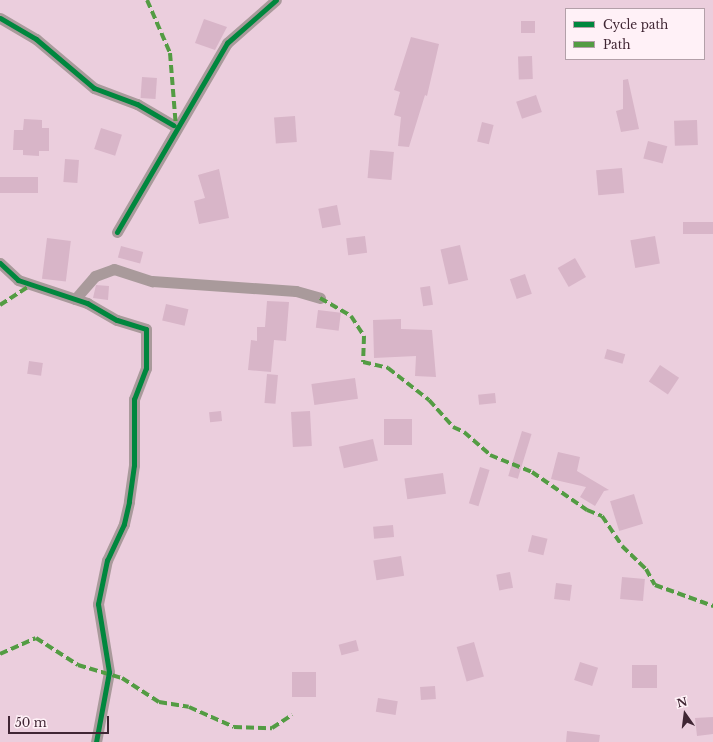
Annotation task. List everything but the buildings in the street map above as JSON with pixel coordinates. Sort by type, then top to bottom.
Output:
[{"type":"street","points":[[117,232],[227,43],[276,0]]},
{"type":"street","points":[[0,18],[36,40],[94,88],[137,104],[173,125]]},
{"type":"street","points":[[0,263],[18,280],[75,299],[117,320],[146,329],[146,368],[134,399],[132,421],[134,465],[129,502],[124,524],[107,560],[98,604],[109,672],[96,742]]},
{"type":"street","points":[[75,299],[96,276],[114,269],[152,280],[296,291],[320,298]]},
{"type":"marked path","points":[[147,0],[170,53],[176,128]]},
{"type":"marked path","points":[[0,305],[31,285]]},
{"type":"marked path","points":[[320,298],[351,316],[364,336],[363,362],[388,368],[429,400],[453,427],[464,432],[490,455],[532,472],[587,510],[602,516],[622,546],[646,569],[655,585],[713,606]]},
{"type":"marked path","points":[[0,654],[36,638],[78,665],[122,678],[159,702],[189,707],[234,727],[272,728],[292,715]]},
{"type":"cycle path","points":[[117,232],[227,43],[276,0]]},
{"type":"cycle path","points":[[0,18],[36,39],[94,88],[137,104],[173,125]]},
{"type":"cycle path","points":[[0,263],[18,280],[87,303],[117,320],[146,329],[146,368],[134,399],[134,465],[129,502],[124,524],[107,560],[98,604],[109,672],[96,742]]}]
